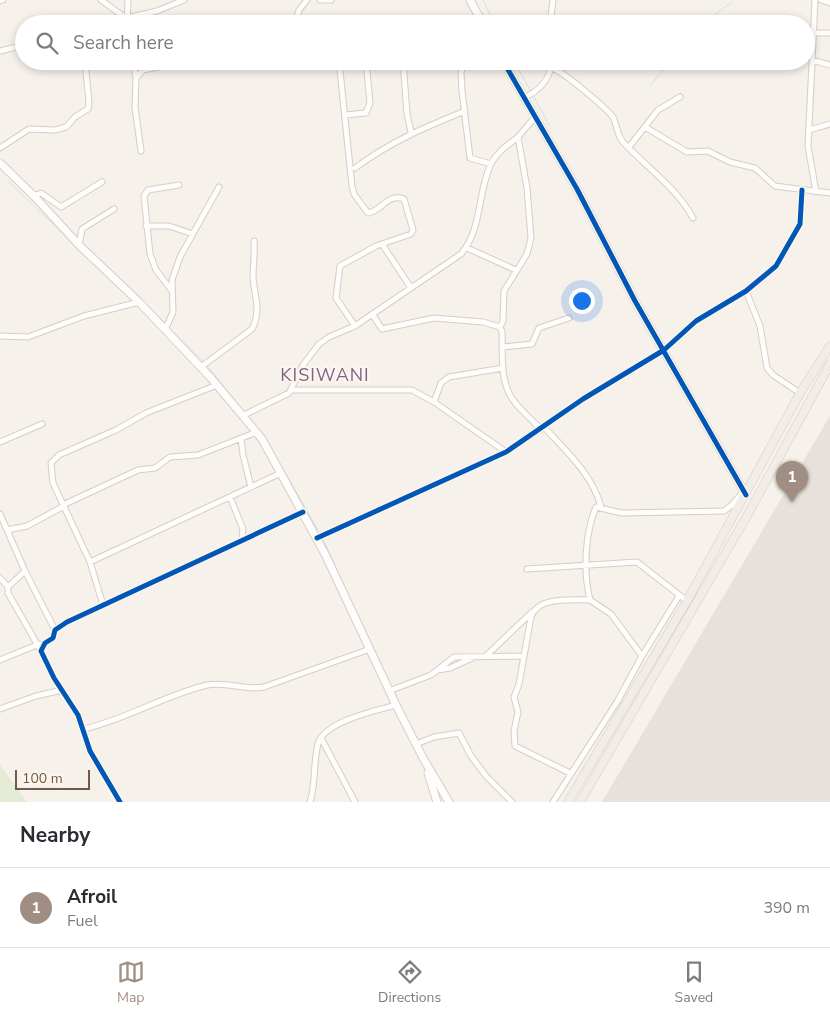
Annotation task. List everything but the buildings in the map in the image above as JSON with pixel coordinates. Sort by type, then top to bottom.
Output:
[{"type":"main road","points":[[470,0],[478,15]]},
{"type":"main road","points":[[508,70],[577,189],[611,258],[745,493]]},
{"type":"main road","points":[[0,163],[34,196],[79,245],[140,302],[201,367],[257,432],[317,538],[396,705],[423,758],[449,802]]},
{"type":"main road","points":[[568,802],[687,602],[800,393],[830,346]]},
{"type":"main road","points":[[580,802],[747,516],[830,364]]},
{"type":"main road","points":[[423,758],[437,802]]},
{"type":"street","points":[[101,0],[119,15]]},
{"type":"street","points":[[127,15],[128,0]]},
{"type":"street","points":[[145,15],[184,0]]},
{"type":"street","points":[[297,15],[298,10],[307,0]]},
{"type":"street","points":[[320,0],[330,0]]},
{"type":"street","points":[[552,15],[554,0]]},
{"type":"street","points":[[815,0],[815,15]]},
{"type":"street","points":[[821,0],[830,3]]},
{"type":"street","points":[[815,32],[830,33]]},
{"type":"street","points":[[0,51],[15,47]]},
{"type":"street","points":[[815,61],[830,65]]},
{"type":"street","points":[[0,148],[29,129],[55,130],[66,127],[75,117],[88,109],[86,70]]},
{"type":"street","points":[[135,70],[135,107],[141,151]]},
{"type":"street","points":[[136,78],[143,70]]},
{"type":"street","points":[[340,70],[352,186],[368,214],[388,200],[397,198],[406,202],[413,232],[382,244],[340,266],[336,298],[355,326]]},
{"type":"street","points":[[345,116],[366,112],[368,108],[366,70]]},
{"type":"street","points":[[404,70],[407,114],[411,132]]},
{"type":"street","points":[[462,70],[470,158],[491,164]]},
{"type":"street","points":[[523,98],[540,87],[547,79],[550,70]]},
{"type":"street","points":[[560,70],[593,100],[604,106],[616,124],[621,139],[652,173],[675,192],[693,218]]},
{"type":"street","points":[[812,70],[808,146],[816,192]]},
{"type":"street","points":[[629,148],[658,110],[680,97]]},
{"type":"street","points":[[355,168],[411,132],[464,111]]},
{"type":"street","points":[[242,416],[285,396],[291,390],[303,365],[319,344],[329,337],[355,326],[452,262],[467,248],[477,222],[491,164],[502,150],[518,137],[535,117]]},
{"type":"street","points":[[809,130],[830,124]]},
{"type":"street","points":[[645,127],[682,151],[708,151],[730,162],[755,168],[775,186],[830,193]]},
{"type":"street","points":[[518,137],[527,188],[531,238],[527,254],[504,291],[504,317],[500,327],[502,332],[503,368],[512,398],[580,467],[599,499],[601,506]]},
{"type":"street","points":[[34,196],[41,193],[61,207],[102,182]]},
{"type":"street","points":[[173,291],[152,261],[146,226],[145,192],[179,185]]},
{"type":"street","points":[[165,330],[173,312],[172,280],[180,257],[219,187]]},
{"type":"street","points":[[317,538],[506,452],[583,399],[664,350],[696,321],[746,291],[776,266],[800,224],[802,190]]},
{"type":"street","points":[[79,245],[82,229],[114,209]]},
{"type":"street","points":[[146,226],[169,226],[193,234]]},
{"type":"street","points":[[201,367],[252,329],[256,321],[258,303],[253,278],[254,241]]},
{"type":"street","points":[[382,244],[411,288]]},
{"type":"street","points":[[467,248],[516,270]]},
{"type":"street","points":[[746,291],[760,326],[767,368],[773,376],[800,393]]},
{"type":"street","points":[[0,336],[28,337],[84,316],[140,302]]},
{"type":"street","points":[[372,314],[379,328],[382,329],[434,318],[483,322],[500,327]]},
{"type":"street","points":[[503,347],[532,344],[539,328],[569,318]]},
{"type":"street","points":[[434,402],[441,383],[449,377],[503,368]]},
{"type":"street","points":[[103,605],[90,562],[50,476],[53,459],[116,430],[146,413],[217,385]]},
{"type":"street","points":[[291,390],[406,389],[419,392],[506,452]]},
{"type":"street","points":[[0,442],[42,424]]},
{"type":"street","points":[[7,530],[18,529],[38,522],[63,505],[138,470],[155,468],[170,457],[198,455],[257,432]]},
{"type":"street","points":[[242,438],[243,455],[252,487]]},
{"type":"street","points":[[90,562],[281,473]]},
{"type":"street","points":[[590,600],[588,589],[588,534],[597,506],[622,513],[724,510],[745,493]]},
{"type":"street","points":[[230,497],[243,529],[242,539]]},
{"type":"street","points":[[55,630],[103,605],[302,512]]},
{"type":"street","points":[[0,514],[25,572],[55,630],[53,638],[45,643],[38,644],[0,660]]},
{"type":"street","points":[[527,569],[637,562],[687,602]]},
{"type":"street","points":[[8,587],[25,572]]},
{"type":"street","points":[[0,578],[8,587],[12,602],[38,644],[54,678],[84,728],[90,752],[120,802]]},
{"type":"street","points":[[553,802],[617,702],[642,656],[680,596]]},
{"type":"street","points":[[486,656],[542,604],[590,600],[611,614],[642,656]]},
{"type":"street","points":[[533,612],[519,684],[514,698],[518,712],[514,744],[522,751],[570,773]]},
{"type":"street","points":[[41,651],[45,643]]},
{"type":"street","points":[[84,728],[130,715],[198,687],[215,684],[252,688],[264,687],[370,648]]},
{"type":"street","points":[[390,691],[436,671],[454,657],[523,656]]},
{"type":"street","points":[[0,709],[36,696],[62,690]]},
{"type":"street","points":[[310,802],[315,785],[318,744],[328,730],[364,714],[396,705]]},
{"type":"street","points":[[416,744],[459,733],[471,756],[486,776],[512,802]]},
{"type":"street","points":[[321,738],[355,802]]},
{"type":"shaded area","points":[[830,416],[830,802],[602,802]]},
{"type":"green space","points":[[0,765],[27,802],[0,802]]},
{"type":"waterway","points":[[483,0],[490,15]]},
{"type":"waterway","points":[[714,15],[732,2]]},
{"type":"waterway","points":[[519,70],[531,92]]},
{"type":"waterway","points":[[650,86],[663,70]]},
{"type":"waterway","points":[[533,95],[549,125]]},
{"type":"waterway","points":[[9,182],[72,242]]},
{"type":"waterway","points":[[67,227],[78,238]]},
{"type":"waterway","points":[[83,243],[165,323]]},
{"type":"waterway","points":[[105,274],[130,299]]},
{"type":"waterway","points":[[170,329],[203,361]]},
{"type":"waterway","points":[[209,368],[243,411]]},
{"type":"waterway","points":[[250,419],[254,424]]},
{"type":"waterway","points":[[257,439],[263,448]]},
{"type":"waterway","points":[[268,443],[318,530]]},
{"type":"waterway","points":[[314,540],[362,640]]},
{"type":"waterway","points":[[324,541],[352,604]]},
{"type":"cycle path","points":[[508,70],[577,189],[635,301],[746,495]]},
{"type":"cycle path","points":[[317,538],[506,452],[583,399],[664,350],[696,321],[746,291],[776,266],[800,224],[802,190]]},
{"type":"cycle path","points":[[120,802],[90,751],[78,715],[54,678],[41,651],[45,643],[53,638],[55,630],[67,622],[303,512]]},
{"type":"place","name":"Afroil","points":[[792,502]]},
{"type":"district","name":"KISIWANI","points":[[325,375]]}]
